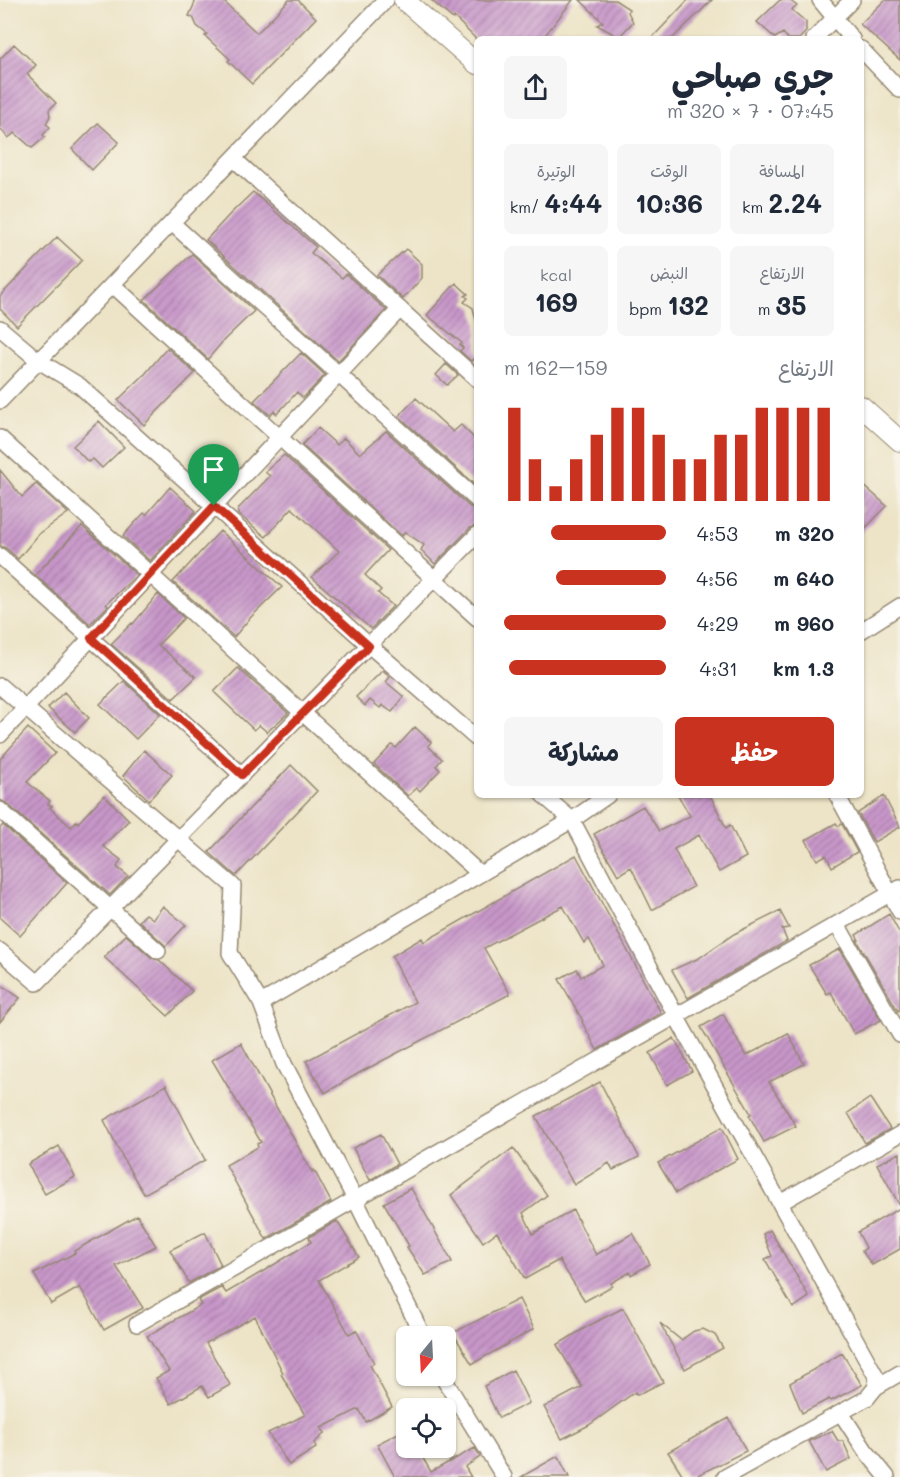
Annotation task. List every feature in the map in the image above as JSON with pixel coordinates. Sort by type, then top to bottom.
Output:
[{"type":"street","points":[[0,401],[386,0]]},
{"type":"street","points":[[404,0],[474,61]]},
{"type":"street","points":[[820,0],[849,36]]},
{"type":"street","points":[[817,36],[852,0]]},
{"type":"street","points":[[864,52],[900,90]]},
{"type":"street","points":[[234,159],[474,376]]},
{"type":"street","points":[[172,223],[474,497]]},
{"type":"street","points":[[112,285],[474,615]]},
{"type":"street","points":[[0,735],[400,309]]},
{"type":"street","points":[[0,328],[39,361],[80,386],[369,646],[474,736]]},
{"type":"street","points":[[864,409],[900,441]]},
{"type":"street","points":[[0,438],[479,873]]},
{"type":"street","points":[[0,951],[37,983],[474,539]]},
{"type":"street","points":[[0,556],[242,775]]},
{"type":"street","points":[[864,629],[900,606]]},
{"type":"street","points":[[0,686],[233,886],[230,953],[261,1003],[284,1064],[418,1326]]},
{"type":"street","points":[[546,798],[572,820],[676,1016],[877,1378],[876,1387]]},
{"type":"street","points":[[261,1003],[572,820],[604,798]]},
{"type":"street","points":[[839,798],[895,891],[900,912]]},
{"type":"street","points":[[0,810],[158,951]]},
{"type":"street","points":[[137,1324],[895,891]]},
{"type":"street","points":[[837,924],[900,1035]]},
{"type":"street","points":[[780,1203],[900,1134]]},
{"type":"street","points":[[725,1477],[867,1398],[876,1387],[900,1373]]},
{"type":"street","points":[[448,1386],[504,1477]]},
{"type":"street","points":[[841,1413],[865,1450],[887,1477]]},
{"type":"building","points":[[196,0],[222,0],[257,33],[289,0],[298,0],[316,18],[252,84],[205,36],[207,34],[197,26],[193,17],[189,16]]},
{"type":"building","points":[[431,0],[573,0],[544,36],[474,37],[454,17],[453,19]]},
{"type":"building","points":[[580,0],[615,0],[629,9],[628,12],[633,22],[620,36],[617,36],[597,25],[603,22]]},
{"type":"building","points":[[688,0],[712,0],[675,36],[654,36]]},
{"type":"building","points":[[780,0],[789,0],[797,6],[792,10],[806,22],[806,32],[802,36],[786,36],[783,33],[773,36],[757,22]]},
{"type":"building","points":[[885,0],[900,0],[900,60],[860,24]]},
{"type":"building","points":[[14,44],[36,65],[27,74],[56,103],[49,110],[50,116],[46,124],[50,127],[43,135],[45,137],[32,148],[15,133],[8,138],[0,128],[0,59]]},
{"type":"building","points":[[98,123],[119,142],[92,170],[72,149]]},
{"type":"building","points":[[253,192],[316,247],[311,253],[342,278],[346,274],[386,310],[338,361],[206,240]]},
{"type":"building","points":[[57,237],[82,260],[17,326],[0,309],[0,296]]},
{"type":"building","points":[[406,249],[422,264],[422,278],[403,299],[377,275]]},
{"type":"building","points":[[192,254],[254,311],[208,359],[144,300]]},
{"type":"building","points":[[456,283],[468,294],[464,302],[473,308],[474,312],[474,358],[471,361],[460,351],[463,348],[460,345],[462,343],[427,315]]},
{"type":"building","points":[[167,348],[195,373],[144,425],[118,400],[145,374]]},
{"type":"building","points":[[301,353],[325,375],[303,398],[297,392],[277,414],[274,411],[270,415],[254,401]]},
{"type":"building","points":[[446,364],[458,375],[447,385],[436,375]]},
{"type":"building","points":[[416,398],[453,432],[461,425],[474,438],[474,484],[399,416]]},
{"type":"building","points":[[99,421],[124,447],[102,468],[93,459],[88,462],[73,446]]},
{"type":"building","points":[[318,428],[337,445],[344,438],[360,454],[386,431],[474,509],[474,527],[470,528],[435,564],[421,550],[424,545],[405,532],[402,536],[302,445]]},
{"type":"building","points":[[284,455],[388,550],[365,575],[381,590],[378,593],[393,606],[371,629],[312,577],[339,551],[292,508],[266,537],[238,514],[238,509],[270,476],[265,472]]},
{"type":"building","points":[[0,470],[22,497],[36,484],[68,513],[39,534],[18,559],[6,548],[0,546]]},
{"type":"building","points":[[864,486],[887,506],[864,530]]},
{"type":"building","points":[[170,487],[196,511],[150,561],[123,536],[144,513],[146,515]]},
{"type":"building","points":[[82,526],[137,575],[106,604],[108,606],[90,624],[35,575]]},
{"type":"building","points":[[220,531],[282,587],[234,637],[173,582]]},
{"type":"building","points":[[158,594],[184,618],[158,645],[196,677],[173,699],[111,644],[133,624]]},
{"type":"building","points":[[238,668],[288,713],[267,732],[259,725],[254,730],[214,692]]},
{"type":"building","points":[[383,670],[390,677],[386,682],[404,697],[392,712],[382,705],[380,708],[370,700],[365,706],[356,697]]},
{"type":"building","points":[[124,681],[160,714],[136,739],[100,704]]},
{"type":"building","points":[[64,692],[89,718],[75,732],[48,708]]},
{"type":"building","points":[[415,727],[431,742],[428,746],[442,759],[436,766],[440,770],[420,791],[417,788],[408,796],[374,764],[392,745],[396,748]]},
{"type":"building","points":[[28,728],[55,753],[27,782],[50,801],[48,804],[52,806],[50,808],[71,827],[76,821],[78,823],[104,795],[129,820],[103,846],[121,860],[117,867],[128,876],[110,895],[0,800],[0,759]]},
{"type":"building","points":[[144,750],[172,775],[149,800],[123,776]]},
{"type":"building","points":[[291,765],[317,791],[236,876],[209,852]]},
{"type":"building","points":[[884,796],[900,827],[874,842],[858,813]]},
{"type":"building","points":[[680,798],[711,798],[726,828],[730,825],[746,857],[719,872],[699,835],[674,849],[693,887],[652,910],[631,867],[618,875],[594,834],[643,806],[659,831],[690,816]]},
{"type":"building","points":[[836,823],[838,826],[842,824],[857,852],[832,867],[826,855],[817,860],[806,840]]},
{"type":"building","points":[[3,825],[67,883],[20,936],[0,918],[0,828]]},
{"type":"building","points":[[576,855],[661,1013],[597,1050],[559,979],[577,969],[581,977],[603,965],[589,939],[584,943],[563,906],[484,948],[510,994],[325,1093],[306,1061],[415,1002],[392,956],[422,938],[424,942]]},
{"type":"building","points":[[163,906],[186,925],[166,946],[139,921],[146,914],[153,919]]},
{"type":"building","points":[[780,911],[789,928],[782,929],[787,941],[688,998],[672,970],[699,958],[734,934]]},
{"type":"building","points":[[889,914],[900,934],[900,1010],[898,1011],[856,935]]},
{"type":"building","points":[[126,935],[152,958],[159,960],[192,991],[168,1016],[104,957]]},
{"type":"building","points":[[840,949],[881,1020],[854,1034],[831,992],[827,994],[809,965]]},
{"type":"building","points":[[0,984],[20,998],[0,1022]]},
{"type":"building","points":[[723,1014],[746,1056],[788,1033],[804,1064],[769,1082],[796,1126],[764,1142],[749,1115],[751,1114],[701,1027]]},
{"type":"building","points":[[674,1038],[692,1071],[667,1085],[650,1053]]},
{"type":"building","points":[[241,1043],[331,1202],[266,1239],[226,1165],[258,1147],[257,1144],[261,1142],[212,1060]]},
{"type":"building","points":[[600,1082],[639,1157],[613,1170],[609,1163],[574,1185],[536,1116]]},
{"type":"building","points":[[166,1085],[205,1160],[144,1194],[104,1120]]},
{"type":"building","points":[[870,1098],[890,1129],[865,1143],[848,1113]]},
{"type":"building","points":[[722,1127],[738,1159],[676,1193],[658,1163]]},
{"type":"building","points":[[381,1134],[397,1164],[370,1180],[353,1148]]},
{"type":"building","points":[[59,1146],[75,1177],[45,1194],[28,1164]]},
{"type":"building","points":[[513,1148],[547,1195],[523,1213],[533,1234],[573,1210],[596,1255],[633,1233],[650,1264],[631,1275],[630,1272],[611,1283],[612,1286],[585,1301],[559,1260],[525,1279],[497,1232],[483,1242],[451,1195]]},
{"type":"building","points":[[900,1153],[900,1206],[877,1164]]},
{"type":"building","points":[[411,1188],[452,1262],[425,1275],[384,1203]]},
{"type":"building","points":[[900,1208],[900,1249],[872,1265],[862,1251],[866,1248],[858,1232]]},
{"type":"building","points":[[137,1215],[156,1246],[116,1266],[143,1308],[104,1330],[80,1287],[51,1304],[34,1274],[75,1253],[74,1251]]},
{"type":"building","points":[[337,1221],[359,1257],[319,1280],[349,1334],[356,1330],[374,1363],[370,1365],[392,1407],[366,1422],[359,1409],[321,1428],[325,1433],[314,1443],[316,1448],[289,1465],[268,1433],[305,1415],[281,1374],[283,1373],[255,1316],[206,1343],[230,1385],[209,1397],[202,1386],[171,1404],[156,1378],[169,1371],[147,1336],[201,1305],[198,1300],[222,1287],[226,1293],[267,1269],[311,1242],[309,1237]]},
{"type":"building","points":[[770,1230],[809,1297],[793,1308],[765,1259],[772,1256],[763,1234]]},
{"type":"building","points":[[205,1232],[221,1265],[189,1283],[170,1250]]},
{"type":"building","points":[[519,1299],[534,1329],[472,1364],[456,1338],[456,1331]]},
{"type":"building","points":[[623,1308],[663,1382],[637,1395],[635,1392],[589,1425],[562,1439],[544,1407],[582,1387],[557,1345]]},
{"type":"building","points":[[660,1323],[681,1340],[694,1331],[703,1329],[715,1335],[723,1348],[685,1369]]},
{"type":"building","points":[[842,1353],[862,1385],[802,1413],[790,1383]]},
{"type":"building","points":[[513,1370],[529,1403],[499,1418],[484,1386]]},
{"type":"building","points":[[729,1418],[746,1451],[694,1477],[684,1477],[668,1452]]},
{"type":"building","points":[[832,1431],[838,1441],[843,1441],[851,1459],[826,1472],[809,1441]]},
{"type":"building","points":[[396,1434],[396,1458],[423,1458],[431,1472],[475,1448],[480,1457],[465,1467],[471,1477],[395,1477],[377,1444]]},
{"type":"building","points":[[558,1456],[569,1477],[521,1477]]},
{"type":"route","points":[[214,506],[369,646],[242,775],[91,638],[214,506]]}]
